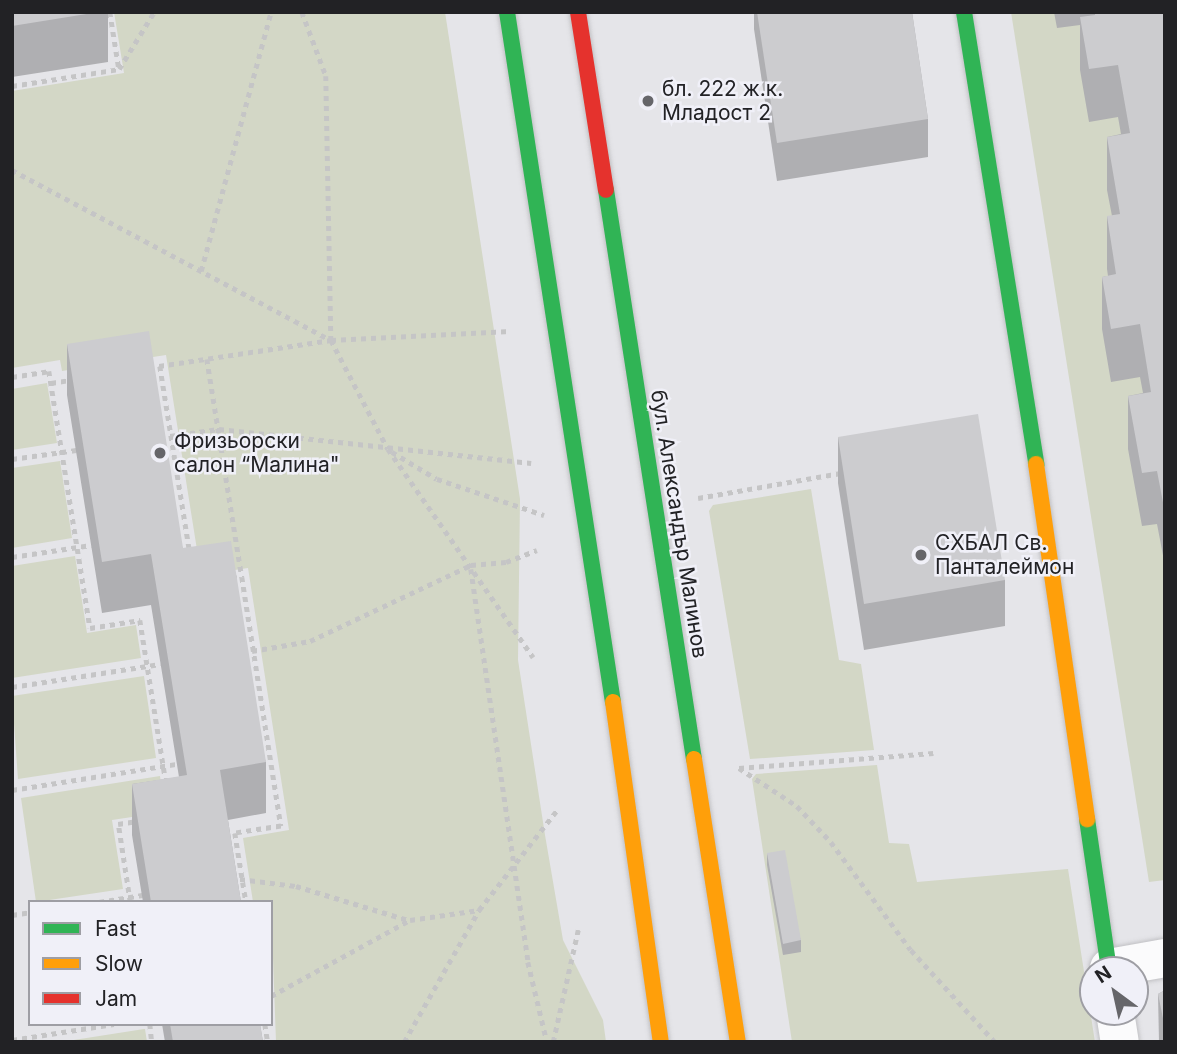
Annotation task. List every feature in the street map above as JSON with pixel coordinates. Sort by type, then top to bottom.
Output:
[{"type":"main road","points":[[507,12],[580,471],[661,1042]]},
{"type":"main road","name":"бул. Александър Малинов","points":[[578,12],[738,1042]]},
{"type":"main road","points":[[964,12],[1033,440],[1107,956]]},
{"type":"path","points":[[110,12],[119,69]]},
{"type":"path","points":[[12,86],[119,69],[155,12]]},
{"type":"path","points":[[201,271],[271,12]]},
{"type":"path","points":[[302,12],[326,76],[331,340],[388,449],[533,657]]},
{"type":"path","points":[[12,170],[331,340]]},
{"type":"path","points":[[146,368],[331,340],[511,331]]},
{"type":"path","points":[[207,359],[281,826],[235,833],[246,900]]},
{"type":"path","points":[[160,366],[191,557]]},
{"type":"path","points":[[12,377],[49,371],[90,628],[140,620],[167,791]]},
{"type":"path","points":[[51,383],[78,379]]},
{"type":"path","points":[[158,438],[219,429],[531,463]]},
{"type":"path","points":[[388,449],[437,479],[538,516]]},
{"type":"path","points":[[12,459],[76,450]]},
{"type":"path","points":[[697,498],[845,472]]},
{"type":"path","points":[[180,531],[187,530]]},
{"type":"path","points":[[12,556],[91,545]]},
{"type":"path","points":[[240,652],[310,641],[471,565],[506,562],[537,550]]},
{"type":"path","points":[[471,565],[528,962],[547,1042]]},
{"type":"path","points":[[219,580],[242,577]]},
{"type":"path","points":[[12,687],[160,664]]},
{"type":"path","points":[[256,751],[269,748]]},
{"type":"path","points":[[933,753],[739,768],[797,806],[831,842],[911,950],[995,1042]]},
{"type":"path","points":[[12,790],[177,764]]},
{"type":"path","points":[[404,1042],[479,910],[514,860],[557,810]]},
{"type":"path","points":[[142,895],[130,899],[118,824],[144,820]]},
{"type":"path","points":[[229,881],[242,879],[296,886],[410,920]]},
{"type":"path","points":[[273,995],[410,920],[479,910]]},
{"type":"path","points":[[553,1042],[578,930]]},
{"type":"path","points":[[12,1040],[101,1026]]},
{"type":"green space","points":[[114,12],[445,12],[520,499],[518,660],[545,835],[563,940],[603,1020],[606,1042],[276,1042],[273,900],[253,900],[243,838],[289,830],[248,568],[201,575],[166,355],[62,371],[60,360],[12,368],[12,91],[124,73]]},
{"type":"green space","points":[[1011,12],[1165,12],[1165,880],[1149,882]]},
{"type":"green space","points":[[47,383],[57,443],[12,450],[12,389]]},
{"type":"green space","points":[[60,461],[72,538],[12,548],[12,468]]},
{"type":"green space","points":[[811,489],[839,660],[861,664],[874,750],[750,759],[709,511],[713,505]]},
{"type":"green space","points":[[75,556],[87,633],[136,625],[141,658],[12,678],[12,566]]},
{"type":"green space","points":[[144,676],[156,758],[18,779],[12,696]]},
{"type":"green space","points":[[877,765],[889,843],[909,844],[917,882],[1068,869],[1082,956],[1079,956],[1079,1026],[1093,1026],[1095,1042],[792,1042],[752,779],[756,774]]},
{"type":"green space","points":[[160,776],[165,812],[112,820],[123,889],[36,900],[21,798]]},
{"type":"green space","points":[[144,1029],[147,1042],[61,1042]]},
{"type":"building","points":[[12,12],[99,12],[12,26]]},
{"type":"building","points":[[757,12],[912,12],[928,119],[777,143]]},
{"type":"building","points":[[1095,12],[1165,12],[1165,513],[1157,471],[1142,473],[1128,396],[1151,392],[1140,324],[1111,329],[1102,277],[1116,274],[1107,216],[1120,214],[1107,137],[1130,133],[1118,65],[1089,69],[1080,17],[1095,15]]},
{"type":"building","points":[[149,331],[183,548],[231,541],[266,762],[220,770],[241,900],[151,900],[132,784],[187,775],[151,554],[102,562],[67,344]]},
{"type":"building","name":"СХБАЛ Св. Панталеймон","points":[[978,414],[1005,580],[864,604],[838,437]]},
{"type":"building","points":[[785,850],[801,940],[783,944],[767,853]]},
{"type":"building","points":[[1165,990],[1165,1028],[1158,994]]},
{"type":"building","points":[[170,1026],[260,1026],[263,1042],[173,1042]]},
{"type":"traffic: fast","points":[[507,12],[613,702]]},
{"type":"traffic: fast","points":[[964,12],[1036,464]]},
{"type":"traffic: fast","points":[[606,190],[694,759]]},
{"type":"traffic: fast","points":[[1087,819],[1107,956]]},
{"type":"traffic: slow","points":[[1036,464],[1087,819]]},
{"type":"traffic: slow","points":[[613,702],[661,1042]]},
{"type":"traffic: slow","points":[[694,759],[738,1042]]},
{"type":"traffic: jam","points":[[578,12],[606,190]]},
{"type":"place","name":"бл. 222 ж.к. Младост 2","points":[[648,101]]},
{"type":"place","name":"Фризьорски салон “Малина\"","points":[[160,453]]},
{"type":"place","name":"СХБАЛ Св. Панталеймон","points":[[921,555]]}]
